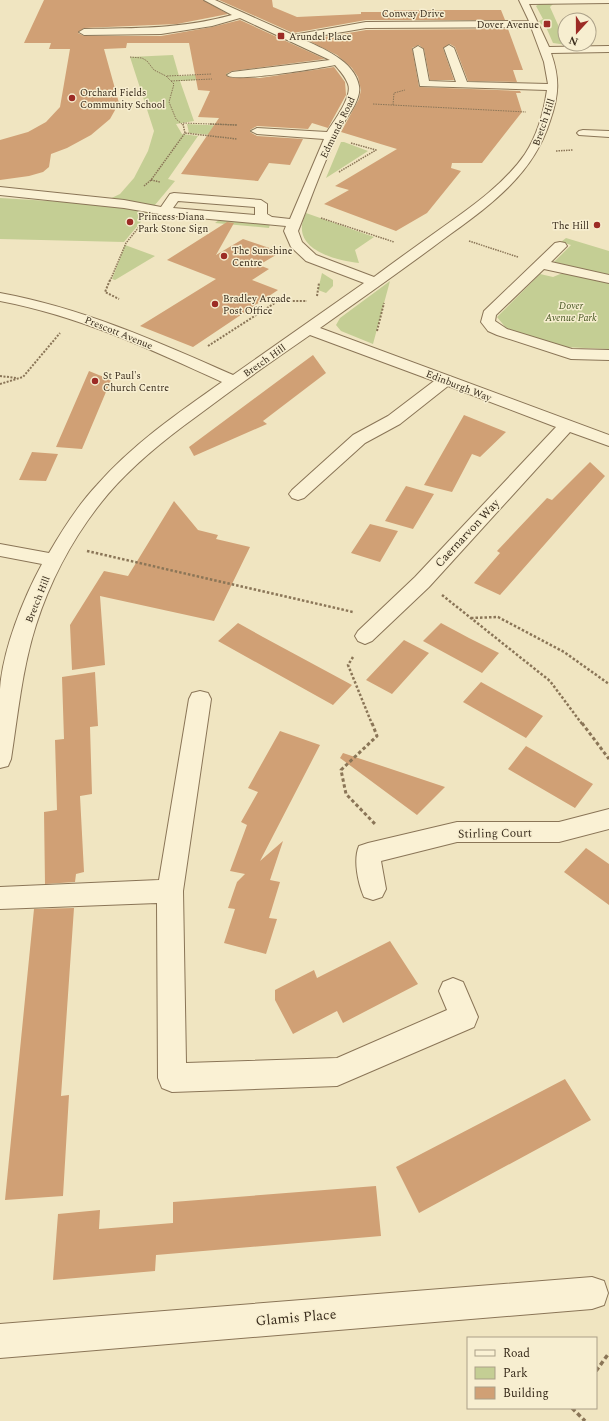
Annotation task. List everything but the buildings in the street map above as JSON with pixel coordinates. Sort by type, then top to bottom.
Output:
[{"type":"street","name":"Edmunds Road","points":[[208,0],[327,54],[338,62],[349,75],[354,85],[350,103],[330,136],[291,231],[296,244],[311,258],[376,283]]},
{"type":"street","points":[[523,1],[609,0]]},
{"type":"street","name":"Bretch Hill","points":[[0,759],[4,710],[20,643],[37,596],[58,553],[90,505],[125,465],[158,436],[420,251],[493,194],[522,167],[533,150],[553,92],[553,80],[545,50],[523,1]]},
{"type":"street","points":[[84,32],[161,31],[212,23],[240,15]]},
{"type":"street","name":"Conway Drive","points":[[293,38],[366,25],[534,24]]},
{"type":"street","points":[[449,48],[463,85]]},
{"type":"street","points":[[418,49],[424,84],[553,87]]},
{"type":"street","points":[[545,50],[609,49]]},
{"type":"street","points":[[232,75],[259,73],[338,62]]},
{"type":"street","points":[[254,128],[330,136]]},
{"type":"street","points":[[583,133],[609,134]]},
{"type":"street","points":[[0,191],[124,204],[165,211],[294,223]]},
{"type":"street","points":[[560,246],[489,314],[488,322],[493,328],[502,332],[570,354],[609,355]]},
{"type":"street","points":[[541,264],[609,279]]},
{"type":"street","name":"Prescott Avenue","points":[[0,297],[75,314],[234,381]]},
{"type":"street","name":"Edinburgh Way","points":[[308,329],[609,441]]},
{"type":"street","points":[[298,494],[360,439],[394,420],[446,380]]},
{"type":"street","name":"Caernarvon Way","points":[[365,636],[385,620],[422,582],[566,426]]},
{"type":"street","points":[[0,550],[58,553]]},
{"type":"street","points":[[200,699],[170,891],[172,1078],[337,1072],[464,1017],[453,991]]},
{"type":"street","name":"Stirling Court","points":[[373,889],[368,854],[457,832],[559,832],[609,819]]},
{"type":"street","points":[[0,898],[170,891]]},
{"type":"street","name":"Glamis Place","points":[[0,1341],[592,1293]]},
{"type":"path","points":[[130,57],[146,58],[151,63],[154,70],[166,76],[174,84],[169,102],[176,119],[183,123],[254,128]]},
{"type":"path","points":[[166,76],[227,73],[232,75]]},
{"type":"path","points":[[171,81],[228,78],[232,75]]},
{"type":"path","points":[[350,103],[547,113]]},
{"type":"path","points":[[151,180],[185,134],[183,123]]},
{"type":"path","points":[[185,134],[242,139],[254,128]]},
{"type":"path","points":[[300,211],[420,251]]},
{"type":"path","points":[[119,299],[105,292],[126,243],[140,225]]},
{"type":"path","points":[[445,232],[541,264]]},
{"type":"path","points":[[371,353],[390,280],[395,269]]},
{"type":"path","points":[[186,360],[278,301],[308,301]]},
{"type":"path","points":[[0,384],[23,377],[75,314]]},
{"type":"path","points":[[0,376],[20,378]]},
{"type":"path","points":[[58,553],[385,620]]},
{"type":"path","points":[[422,582],[431,586],[550,681],[609,759]]},
{"type":"path","points":[[470,618],[498,616],[564,652],[609,684]]},
{"type":"path","points":[[365,636],[348,665],[377,736],[341,770],[346,794],[398,847]]},
{"type":"path","points":[[597,1369],[609,1353]]},
{"type":"path","points":[[573,1409],[585,1421]]},
{"type":"green space","points":[[541,3],[554,3],[550,7],[557,23],[557,44],[553,43],[546,27],[539,21],[543,19],[536,6]]},
{"type":"green space","points":[[173,55],[179,76],[227,73],[232,75],[228,78],[180,81],[194,121],[176,124],[182,134],[198,136],[168,179],[175,181],[124,242],[0,239],[0,198],[99,204],[120,194],[134,178],[148,151],[154,131],[130,57]]},
{"type":"green space","points":[[187,124],[246,127],[240,137],[189,133]]},
{"type":"green space","points":[[341,142],[368,151],[326,178]]},
{"type":"green space","points":[[306,213],[374,237],[355,250],[359,263],[337,259],[326,255],[316,250],[308,243],[303,235],[302,225]]},
{"type":"green space","points":[[219,220],[270,224],[269,228],[215,223]]},
{"type":"green space","points":[[566,238],[609,251],[609,275],[554,262],[571,245],[561,242]]},
{"type":"green space","points":[[125,245],[155,256],[115,280],[112,279]]},
{"type":"green space","name":"Dover Avenue Park","points":[[565,272],[609,281],[609,349],[562,347],[506,328],[497,317],[540,274],[553,277]]},
{"type":"green space","points":[[322,273],[333,280],[333,286],[326,293],[318,290]]},
{"type":"green space","points":[[390,281],[373,344],[341,331],[336,325],[340,318]]},
{"type":"place","name":"Dover Avenue","points":[[547,24]]},
{"type":"place","name":"Arundel Place","points":[[281,36]]},
{"type":"place","name":"Orchard Fields Community School","points":[[72,98]]},
{"type":"place","name":"Princess Diana Park Stone Sign","points":[[130,222]]},
{"type":"place","name":"The Hill","points":[[597,225]]},
{"type":"place","name":"The Sunshine Centre","points":[[224,256]]},
{"type":"place","name":"Bradley Arcade Post Office","points":[[215,304]]},
{"type":"place","name":"St Paul's Church Centre","points":[[95,381]]}]
